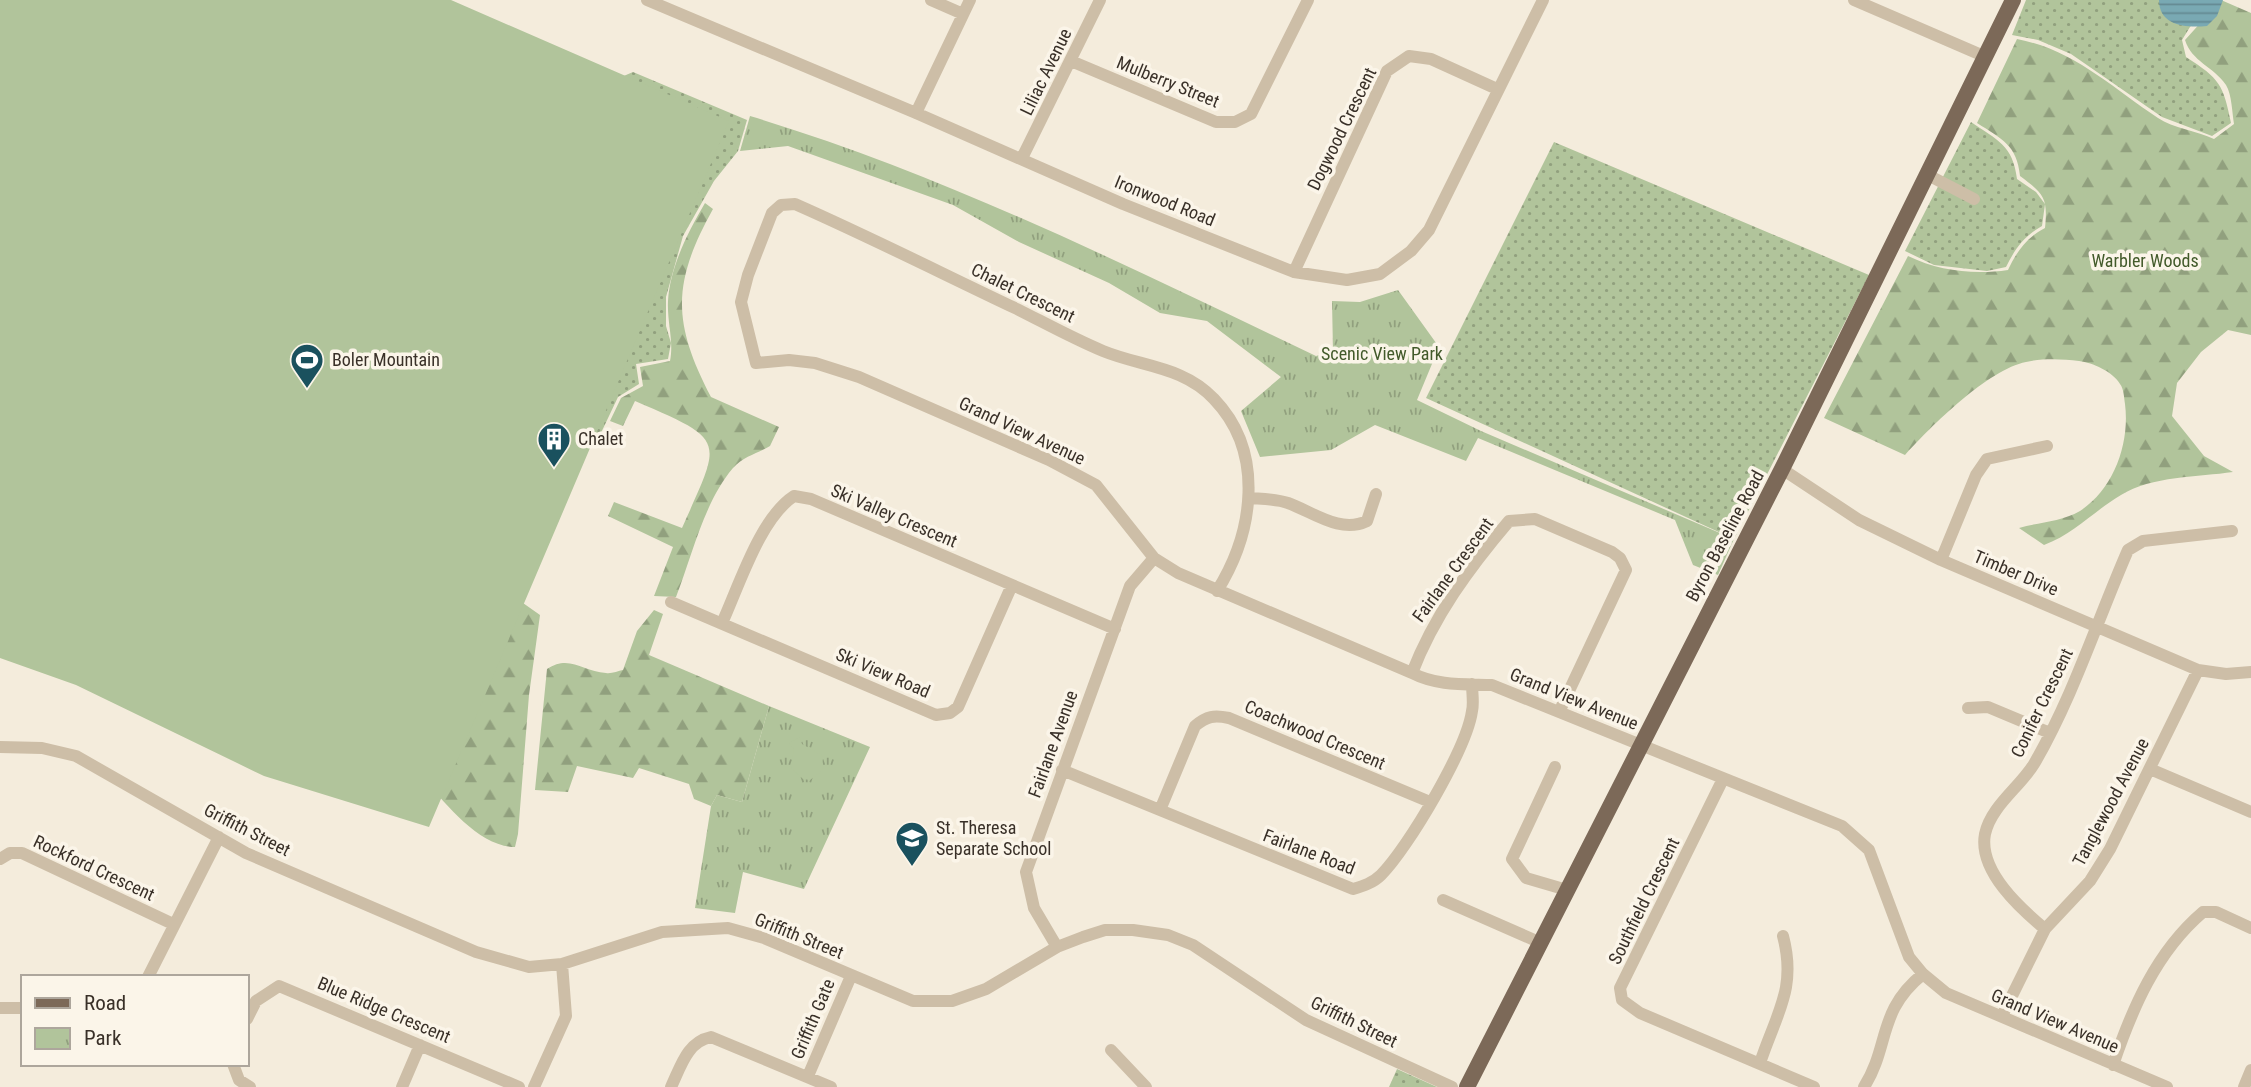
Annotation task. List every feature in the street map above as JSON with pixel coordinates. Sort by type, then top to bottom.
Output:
[{"type":"main road","name":"Byron Baseline Road","points":[[1466,1087],[1782,470],[2013,0]]},
{"type":"street","name":"Ironwood Road","points":[[647,0],[670,5],[1123,204],[1294,272],[1347,280],[1380,274],[1411,251],[1429,230],[1543,0]]},
{"type":"street","points":[[931,0],[963,14]]},
{"type":"street","points":[[916,113],[970,0]]},
{"type":"street","name":"Liliac Avenue","points":[[1022,158],[1100,0]]},
{"type":"street","name":"Mulberry Street","points":[[1071,61],[1216,122],[1235,122],[1251,114],[1308,0]]},
{"type":"street","points":[[1854,0],[1986,57]]},
{"type":"street","name":"Dogwood Crescent","points":[[1294,272],[1387,71],[1409,56],[1431,59],[1497,89]]},
{"type":"street","points":[[1926,174],[1973,199]]},
{"type":"street","name":"Chalet Crescent","points":[[756,363],[741,302],[748,275],[772,213],[782,205],[795,204],[1105,351],[1169,368],[1188,378],[1214,398],[1239,433],[1249,464],[1250,498],[1241,536],[1217,591]]},
{"type":"street","name":"Grand View Avenue","points":[[756,363],[789,360],[815,363],[859,377],[1049,460],[1096,485],[1154,558],[1178,573],[1217,591],[1412,673],[1446,684],[1492,685],[1560,710],[1842,826],[1869,850],[1909,957],[1923,974],[1946,993],[2167,1087]]},
{"type":"street","points":[[1941,560],[1976,475],[1987,459],[2047,446]]},
{"type":"street","name":"Timber Drive","points":[[1782,470],[1859,520],[1941,560],[2198,670],[2226,674],[2251,672]]},
{"type":"street","points":[[1250,498],[1289,503],[1329,521],[1356,526],[1367,521],[1376,494]]},
{"type":"street","name":"Ski Valley Crescent","points":[[722,623],[768,524],[779,506],[794,496],[811,499],[1115,629]]},
{"type":"street","name":"Fairlane Crescent","points":[[1412,673],[1439,612],[1498,534],[1509,521],[1535,519],[1612,552],[1620,558],[1626,570],[1560,710]]},
{"type":"street","name":"Conifer Crescent","points":[[2045,929],[2017,906],[1996,878],[1986,847],[1986,834],[2010,792],[2032,768],[2050,733],[2128,550],[2143,541],[2232,531]]},
{"type":"street","name":"Fairlane Avenue","points":[[1057,947],[1034,908],[1026,872],[1130,586],[1154,558]]},
{"type":"street","name":"Ski View Road","points":[[671,602],[936,715],[958,707],[1012,586]]},
{"type":"street","name":"Tanglewood Avenue","points":[[2003,1016],[2045,929],[2090,881],[2110,849],[2198,670]]},
{"type":"street","name":"Fairlane Road","points":[[1062,770],[1353,889],[1367,885],[1381,875],[1418,827],[1468,728],[1473,710],[1472,684]]},
{"type":"street","points":[[1968,708],[1988,707],[2050,733]]},
{"type":"street","name":"Coachwood Crescent","points":[[1160,810],[1195,726],[1205,717],[1216,716],[1229,718],[1430,802]]},
{"type":"street","name":"Griffith Street","points":[[0,747],[42,748],[76,756],[246,853],[476,952],[528,967],[562,964],[662,932],[727,928],[764,938],[913,1001],[951,1001],[986,989],[1057,947],[1105,930],[1168,935],[1194,945],[1306,1020],[1452,1087]]},
{"type":"street","points":[[1555,767],[1512,859],[1526,878],[1567,890]]},
{"type":"street","points":[[2150,769],[2251,812]]},
{"type":"street","name":"Southfield Crescent","points":[[1723,779],[1620,988],[1622,1000],[1640,1013],[1814,1087]]},
{"type":"street","points":[[149,975],[219,837]]},
{"type":"street","name":"Rockford Crescent","points":[[0,859],[10,853],[22,853],[173,924]]},
{"type":"street","points":[[1443,900],[1541,943]]},
{"type":"street","points":[[2113,1065],[2145,984],[2187,925],[2203,912],[2216,912],[2251,928]]},
{"type":"street","points":[[1760,1063],[1787,994],[1788,956],[1783,936]]},
{"type":"street","points":[[534,1087],[566,1016],[562,964]]},
{"type":"street","points":[[1864,1087],[1889,1015],[1906,987],[1923,974]]},
{"type":"street","name":"Griffith Gate","points":[[808,1076],[851,976]]},
{"type":"street","name":"Blue Ridge Crescent","points":[[248,1017],[256,1001],[279,986],[519,1087]]},
{"type":"street","points":[[0,1008],[21,1008]]},
{"type":"street","points":[[671,1087],[689,1049],[697,1040],[711,1037],[831,1087]]},
{"type":"street","points":[[402,1087],[420,1045]]},
{"type":"street","points":[[1111,1050],[1146,1087]]},
{"type":"street","points":[[234,1066],[239,1080],[250,1087]]},
{"type":"street","points":[[2244,1087],[2251,1070]]},
{"type":"green space","name":"Boler Mountain","points":[[0,0],[451,0],[729,121],[429,827],[264,776],[76,685],[0,658]]},
{"type":"green space","points":[[2026,0],[2217,0],[2190,27],[2182,40],[2186,57],[2206,71],[2218,84],[2231,123],[2212,136],[2162,117],[2071,54],[2038,40],[2012,35]]},
{"type":"green space","name":"Warbler Woods","points":[[2221,0],[2251,13],[2251,335],[2228,330],[2201,352],[2177,383],[2172,416],[2204,456],[2233,472],[2176,478],[2133,489],[2111,501],[2065,535],[2044,545],[2019,528],[2073,515],[2092,502],[2110,478],[2122,449],[2126,419],[2124,394],[2117,379],[2102,368],[2079,361],[2053,359],[2026,362],[2011,367],[1995,375],[1961,400],[1905,455],[1824,418],[1908,256],[1957,270],[2008,270],[2023,246],[2045,228],[2046,210],[2043,197],[2020,176],[2016,157],[2007,144],[1977,123],[2017,39],[2037,44],[2074,61],[2164,121],[2214,139],[2234,124],[2230,94],[2221,79],[2193,54],[2185,40]]},
{"type":"green space","points":[[633,72],[747,120],[738,151],[714,181],[683,236],[666,297],[666,326],[671,343],[668,359],[636,364],[639,384],[618,397],[600,435],[557,412],[591,90]]},
{"type":"green space","name":"Scenic View Park","points":[[750,116],[895,166],[1037,225],[1316,356],[1333,351],[1332,301],[1360,302],[1398,290],[1439,347],[1417,400],[1481,431],[1734,539],[1718,575],[1693,565],[1675,520],[1478,438],[1466,461],[1375,425],[1331,450],[1260,457],[1241,411],[1281,377],[1207,321],[1160,313],[1109,283],[1019,242],[953,205],[788,146],[740,151]]},
{"type":"green space","points":[[1971,122],[2008,151],[2017,179],[2036,192],[2045,204],[2042,226],[2021,244],[2006,267],[1987,271],[1934,265],[1905,251]]},
{"type":"green space","points":[[1554,142],[1869,275],[1734,539],[1426,398]]},
{"type":"green space","points":[[705,203],[713,209],[690,259],[684,281],[682,303],[689,346],[711,397],[779,427],[770,446],[742,461],[723,482],[706,513],[676,597],[654,596],[673,547],[608,516],[614,502],[682,528],[705,476],[709,459],[708,446],[701,435],[687,425],[635,401],[623,426],[610,421],[621,398],[643,386],[640,367],[670,361],[669,288],[686,238]]},
{"type":"green space","points":[[523,603],[540,615],[529,695],[515,847],[502,845],[478,833],[455,814],[427,782]]},
{"type":"green space","points":[[654,610],[663,614],[649,655],[769,706],[742,802],[717,795],[711,806],[694,799],[689,784],[639,768],[633,778],[577,766],[568,792],[535,790],[547,669],[570,663],[598,672],[612,673],[623,670],[637,631]]},
{"type":"green space","points":[[769,706],[870,747],[804,889],[743,872],[735,913],[695,908],[711,806],[717,795],[742,802]]},
{"type":"green space","points":[[800,737],[802,744],[823,756],[822,771],[810,780],[803,779],[791,768],[794,749],[789,743]]},
{"type":"green space","points":[[1397,1069],[1437,1087],[1389,1087]]},
{"type":"water","points":[[2159,0],[2223,0],[2217,16],[2207,26],[2199,27],[2183,26],[2169,20],[2160,9]]},
{"type":"place","name":"Boler Mountain","points":[[307,390]]},
{"type":"place","name":"Chalet","points":[[554,469]]},
{"type":"place","name":"St. Theresa Separate School","points":[[912,868]]}]
